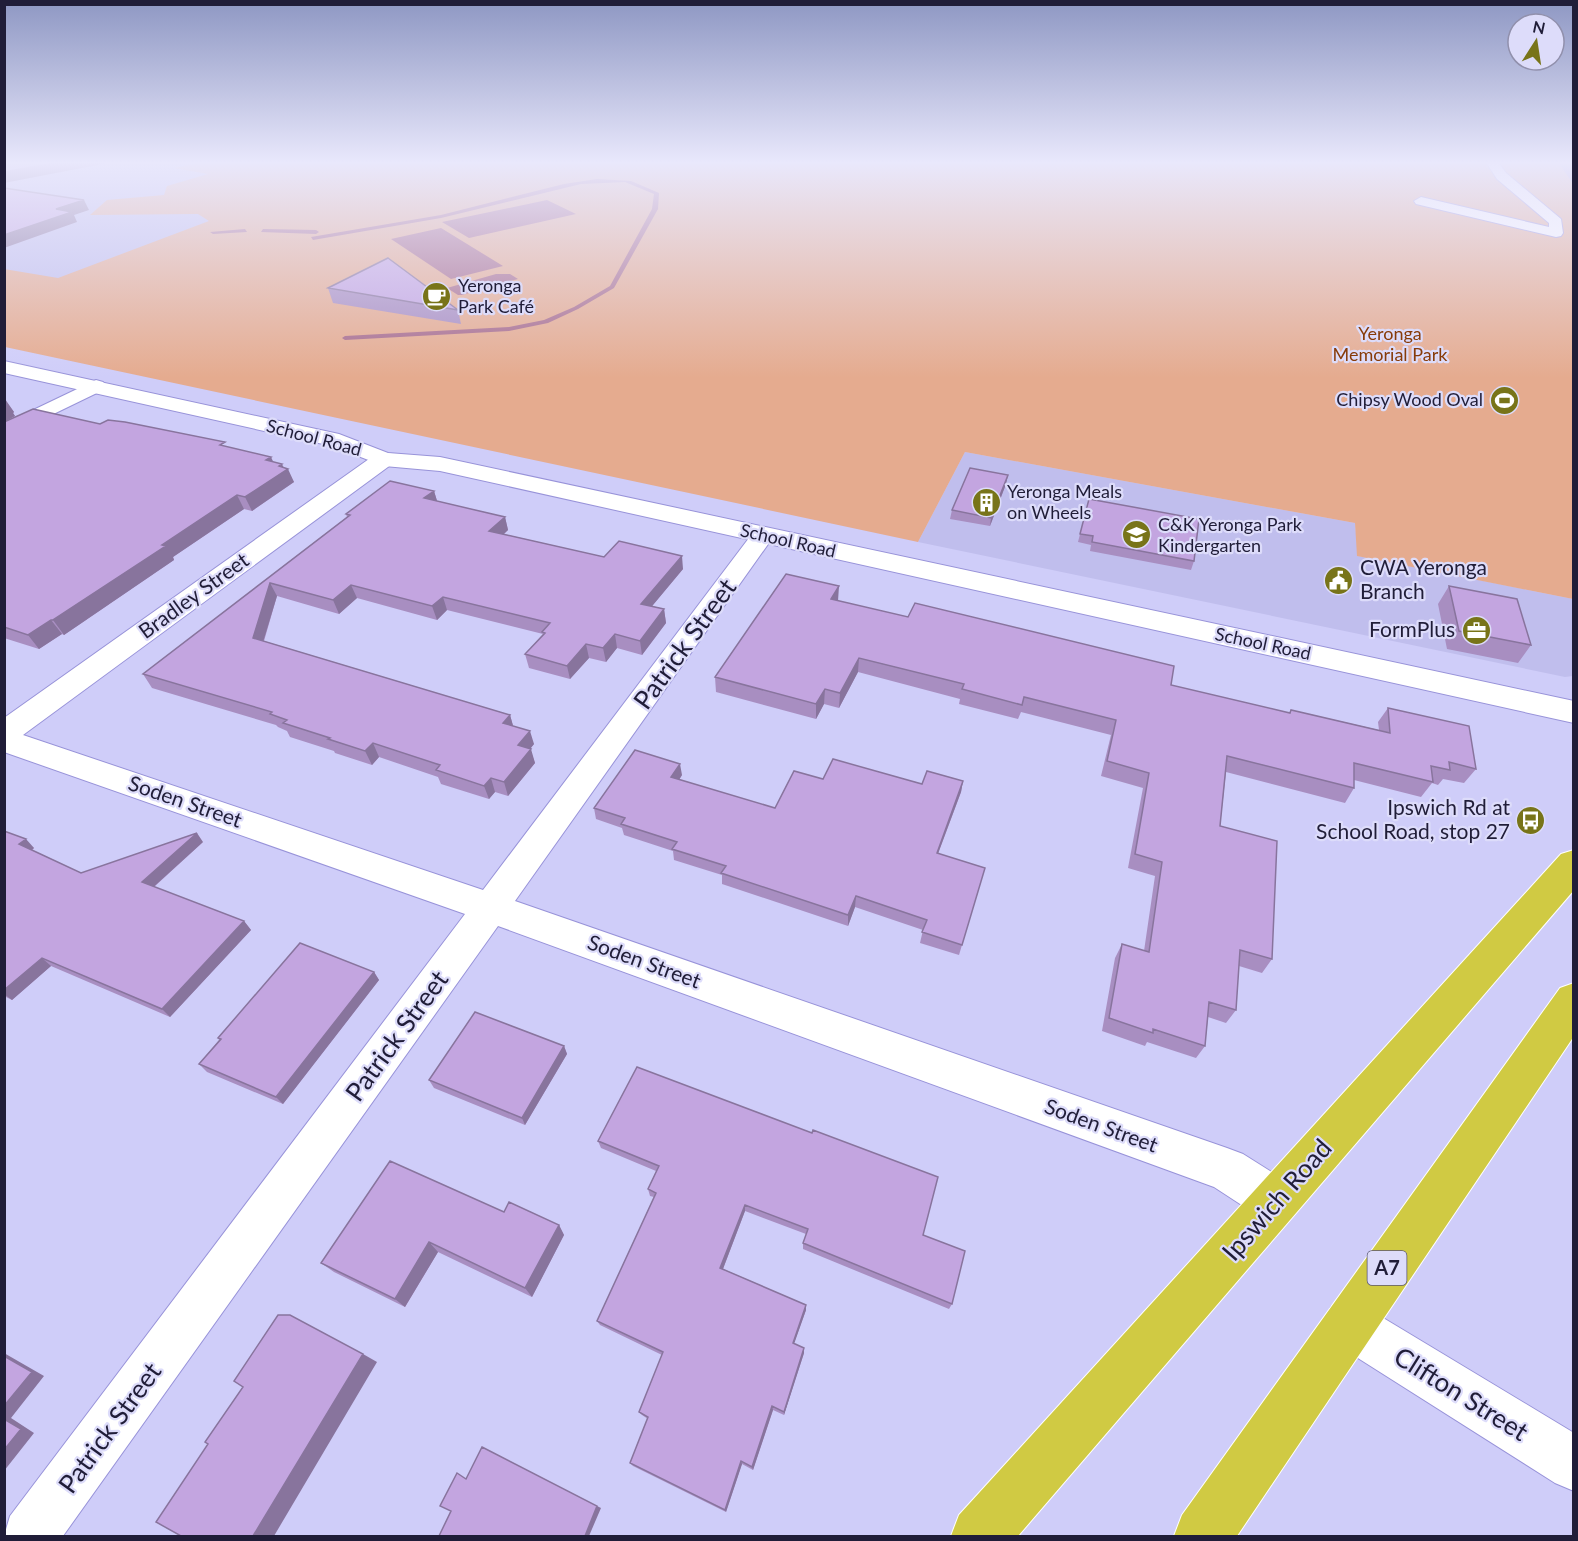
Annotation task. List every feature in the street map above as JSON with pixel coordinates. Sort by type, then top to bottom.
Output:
[{"type":"highway","name":"Ipswich Road","points":[[980,1536],[1574,864]]},
{"type":"highway","name":"A7","points":[[1203,1536],[1574,1001]]},
{"type":"street","name":"School Road","points":[[4,367],[339,441],[384,459],[440,464],[1574,712]]},
{"type":"street","points":[[4,432],[96,386]]},
{"type":"street","name":"Bradley Street","points":[[4,734],[384,459]]},
{"type":"street","name":"Patrick Street","points":[[30,1536],[763,535]]},
{"type":"street","name":"Soden Street","points":[[4,740],[491,908],[1227,1170],[1276,1201]]},
{"type":"street","name":"Clifton Street","points":[[1348,1324],[1574,1464]]},
{"type":"shaded area","points":[[5,234],[205,234],[5,313]]},
{"type":"shaded area","points":[[414,234],[451,234],[503,266],[451,279],[391,239]]},
{"type":"shaded area","points":[[462,234],[487,234],[469,238]]},
{"type":"shaded area","points":[[496,274],[510,274],[518,279],[462,295],[447,288]]},
{"type":"shaded area","points":[[965,452],[1355,523],[1358,556],[1573,599],[1573,676],[1565,677],[918,542]]},
{"type":"green space","name":"Yeronga Memorial Park","points":[[175,234],[1573,234],[1573,599],[1357,556],[1355,523],[965,452],[918,542],[5,347],[4,269],[58,278]]},
{"type":"building","points":[[388,258],[458,310],[328,288]]},
{"type":"building","points":[[33,409],[100,424],[108,420],[125,422],[225,442],[220,445],[271,457],[266,460],[282,464],[279,466],[288,469],[245,497],[237,495],[162,545],[166,546],[28,635],[4,627],[4,422]]},
{"type":"building","name":"Yeronga Meals on Wheels","points":[[970,468],[1008,475],[991,518],[952,510]]},
{"type":"building","points":[[390,481],[434,491],[424,498],[505,517],[489,531],[604,557],[619,541],[682,556],[641,604],[664,609],[640,641],[615,634],[603,648],[586,644],[567,666],[525,654],[545,633],[542,632],[550,623],[443,597],[432,606],[351,585],[333,600],[270,583],[253,638],[510,715],[503,723],[530,731],[518,745],[531,749],[504,782],[491,778],[484,786],[436,770],[440,765],[373,743],[365,751],[283,723],[287,720],[270,714],[272,712],[143,674],[350,515],[346,514]]},
{"type":"building","name":"C&K Yeronga Park Kindergarten","points":[[1089,499],[1199,519],[1194,561],[1092,542],[1093,536],[1080,534]]},
{"type":"building","points":[[786,574],[839,586],[831,599],[908,617],[915,603],[1174,666],[1171,685],[1290,713],[1291,710],[1390,733],[1388,708],[1469,726],[1476,769],[1449,762],[1450,770],[1431,766],[1433,782],[1354,763],[1354,788],[1227,756],[1220,826],[1277,841],[1272,959],[1240,950],[1236,1010],[1209,1002],[1205,1046],[1153,1029],[1153,1033],[1109,1018],[1122,944],[1149,952],[1162,862],[1135,854],[1149,773],[1107,761],[1116,720],[1024,697],[1022,705],[962,689],[964,684],[859,658],[840,693],[825,689],[816,704],[715,677]]},
{"type":"building","points":[[1449,586],[1517,599],[1531,645],[1459,631]]},
{"type":"building","points":[[635,750],[680,764],[671,777],[775,808],[794,771],[823,779],[833,759],[922,784],[927,771],[963,781],[937,853],[985,868],[962,945],[922,932],[927,920],[856,896],[848,915],[721,873],[726,866],[672,849],[677,842],[621,824],[625,818],[594,808]]},
{"type":"building","points":[[4,831],[26,839],[19,844],[81,873],[197,833],[142,882],[244,921],[162,1009],[42,958],[4,990]]},
{"type":"building","points":[[300,943],[374,972],[276,1097],[199,1064],[221,1039],[218,1038]]},
{"type":"building","points":[[475,1012],[564,1046],[522,1118],[429,1080]]},
{"type":"building","points":[[637,1067],[812,1133],[813,1130],[938,1177],[923,1235],[965,1251],[952,1304],[803,1243],[808,1229],[745,1205],[720,1268],[806,1305],[793,1343],[804,1348],[784,1412],[772,1406],[752,1467],[741,1461],[725,1510],[630,1463],[648,1417],[639,1412],[663,1352],[597,1321],[656,1193],[648,1189],[659,1166],[598,1141]]},
{"type":"building","points":[[390,1161],[504,1212],[509,1202],[559,1225],[525,1288],[429,1242],[395,1299],[321,1263]]},
{"type":"building","points":[[278,1315],[290,1315],[363,1354],[253,1536],[181,1536],[156,1522],[208,1444],[205,1442],[243,1387],[234,1381]]},
{"type":"building","points":[[4,1356],[32,1372],[4,1406]]},
{"type":"building","points":[[4,1419],[21,1429],[4,1450]]},
{"type":"building","points":[[482,1447],[597,1506],[585,1536],[439,1536],[451,1511],[440,1506],[457,1473],[466,1479]]},
{"type":"waterway","points":[[313,238],[339,234]]},
{"type":"waterway","points":[[345,338],[509,329],[546,322],[612,287],[641,234]]},
{"type":"place","name":"Yeronga Park Café","points":[[437,296]]},
{"type":"place","name":"Chipsy Wood Oval","points":[[1504,400]]},
{"type":"place","name":"Yeronga Meals on Wheels","points":[[986,502]]},
{"type":"place","name":"C&K Yeronga Park Kindergarten","points":[[1137,535]]},
{"type":"place","name":"CWA Yeronga Branch","points":[[1339,580]]},
{"type":"place","name":"FormPlus","points":[[1476,630]]},
{"type":"place","name":"Ipswich Rd at School Road, stop 27","points":[[1531,820]]}]
